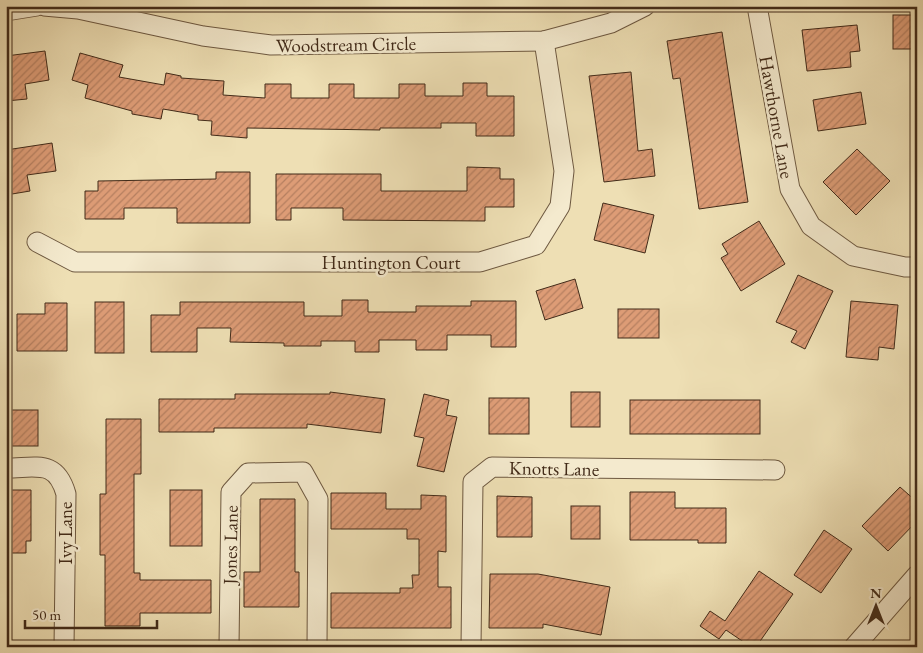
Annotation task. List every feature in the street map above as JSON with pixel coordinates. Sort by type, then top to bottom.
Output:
[{"type":"street","points":[[6,12],[37,6]]},
{"type":"street","name":"Woodstream Circle","points":[[44,6],[78,8],[203,36],[270,45],[544,41],[611,22],[645,6]]},
{"type":"street","name":"Hawthorne Lane","points":[[757,6],[790,188],[811,226],[853,256],[905,267],[917,267]]},
{"type":"street","name":"Huntington Court","points":[[37,242],[75,262],[480,262],[536,245],[560,206],[564,171],[544,41]]},
{"type":"street","name":"Knotts Lane","points":[[471,647],[473,482],[492,467],[775,470]]},
{"type":"street","name":"Ivy Lane","points":[[6,468],[46,468],[54,470],[62,480],[66,494],[64,647]]},
{"type":"street","name":"Jones Lane","points":[[229,647],[231,492],[248,473],[303,472],[318,499],[316,647]]},
{"type":"street","points":[[854,647],[917,575]]},
{"type":"building","points":[[893,15],[917,15],[917,49],[893,49]]},
{"type":"building","points":[[857,25],[860,51],[850,52],[851,67],[807,71],[802,30]]},
{"type":"building","points":[[722,32],[748,202],[699,209],[680,78],[673,79],[667,41]]},
{"type":"building","points":[[45,51],[49,80],[25,84],[27,99],[6,101],[6,56]]},
{"type":"building","points":[[80,53],[123,65],[119,77],[164,85],[166,73],[181,76],[181,78],[224,81],[223,95],[265,98],[265,84],[291,84],[291,98],[329,98],[329,84],[354,84],[354,98],[399,98],[399,84],[425,84],[425,96],[463,96],[463,83],[487,83],[487,96],[514,96],[514,136],[476,136],[476,123],[441,123],[441,128],[380,128],[380,130],[247,128],[247,138],[211,135],[212,121],[198,120],[198,115],[163,109],[161,119],[132,114],[132,111],[85,98],[88,85],[72,80]]},
{"type":"building","points":[[631,72],[638,151],[652,149],[655,176],[604,182],[589,76]]},
{"type":"building","points":[[861,92],[866,124],[818,131],[813,100]]},
{"type":"building","points":[[52,143],[56,171],[27,175],[30,191],[12,194],[6,150]]},
{"type":"building","points":[[857,149],[890,181],[856,215],[823,182]]},
{"type":"building","points":[[467,167],[500,168],[500,179],[514,179],[514,207],[485,207],[485,221],[343,220],[343,208],[291,208],[291,220],[276,220],[276,174],[381,174],[381,191],[467,191]]},
{"type":"building","points":[[216,172],[250,172],[250,223],[177,223],[177,208],[124,208],[124,219],[85,219],[85,191],[98,191],[98,181],[216,179]]},
{"type":"building","points":[[603,203],[654,215],[645,253],[594,240]]},
{"type":"building","points":[[759,221],[785,264],[741,291],[721,258],[728,254],[722,244]]},
{"type":"building","points":[[798,275],[833,291],[805,349],[791,342],[797,331],[776,322]]},
{"type":"building","points":[[575,279],[583,308],[545,320],[536,291]]},
{"type":"building","points":[[342,300],[368,300],[368,312],[416,312],[416,306],[471,306],[471,301],[516,301],[516,347],[491,347],[491,335],[447,335],[447,350],[416,350],[416,340],[379,340],[379,352],[355,352],[355,341],[321,341],[321,346],[284,346],[284,343],[230,342],[231,328],[197,328],[197,352],[151,352],[151,315],[180,315],[180,302],[304,302],[304,316],[342,316]]},
{"type":"building","points":[[851,301],[898,305],[894,349],[879,347],[878,360],[846,357]]},
{"type":"building","points":[[95,302],[124,302],[124,353],[95,353]]},
{"type":"building","points":[[45,303],[67,303],[67,351],[17,351],[17,314],[45,314]]},
{"type":"building","points":[[618,309],[659,309],[659,338],[618,338]]},
{"type":"building","points":[[330,392],[385,399],[381,433],[307,424],[307,428],[214,428],[214,432],[159,432],[159,399],[235,399],[235,394],[330,394]]},
{"type":"building","points":[[571,392],[600,392],[600,427],[571,427]]},
{"type":"building","points":[[424,394],[449,400],[446,415],[457,417],[444,472],[417,466],[424,438],[414,436]]},
{"type":"building","points":[[489,398],[529,398],[529,434],[489,434]]},
{"type":"building","points":[[630,400],[760,400],[760,434],[630,434]]},
{"type":"building","points":[[6,410],[38,410],[38,446],[6,446]]},
{"type":"building","points":[[106,419],[141,419],[141,474],[134,474],[134,573],[140,573],[140,580],[211,580],[211,613],[140,613],[140,626],[105,626],[105,555],[100,555],[100,494],[106,494]]},
{"type":"building","points":[[900,487],[917,502],[917,521],[888,551],[862,526]]},
{"type":"building","points":[[6,490],[31,490],[31,541],[26,541],[26,553],[6,553]]},
{"type":"building","points":[[170,490],[202,490],[202,546],[170,546]]},
{"type":"building","points":[[630,492],[675,492],[675,508],[726,508],[726,543],[698,543],[698,540],[630,540]]},
{"type":"building","points":[[331,493],[386,493],[386,509],[421,509],[421,495],[446,496],[446,552],[438,551],[438,587],[451,587],[451,628],[331,628],[331,593],[400,593],[400,588],[413,588],[412,575],[419,575],[419,539],[407,539],[407,529],[331,529]]},
{"type":"building","points":[[497,496],[532,497],[532,537],[497,537]]},
{"type":"building","points":[[260,499],[295,499],[295,572],[299,572],[299,607],[244,607],[244,572],[260,572]]},
{"type":"building","points":[[571,506],[600,506],[600,539],[571,539]]},
{"type":"building","points":[[824,530],[852,549],[821,593],[794,575]]},
{"type":"building","points":[[759,571],[793,594],[756,647],[751,647],[726,630],[719,639],[700,626],[710,611],[725,621]]},
{"type":"building","points":[[490,574],[538,574],[610,587],[601,635],[543,624],[543,628],[489,628]]}]
